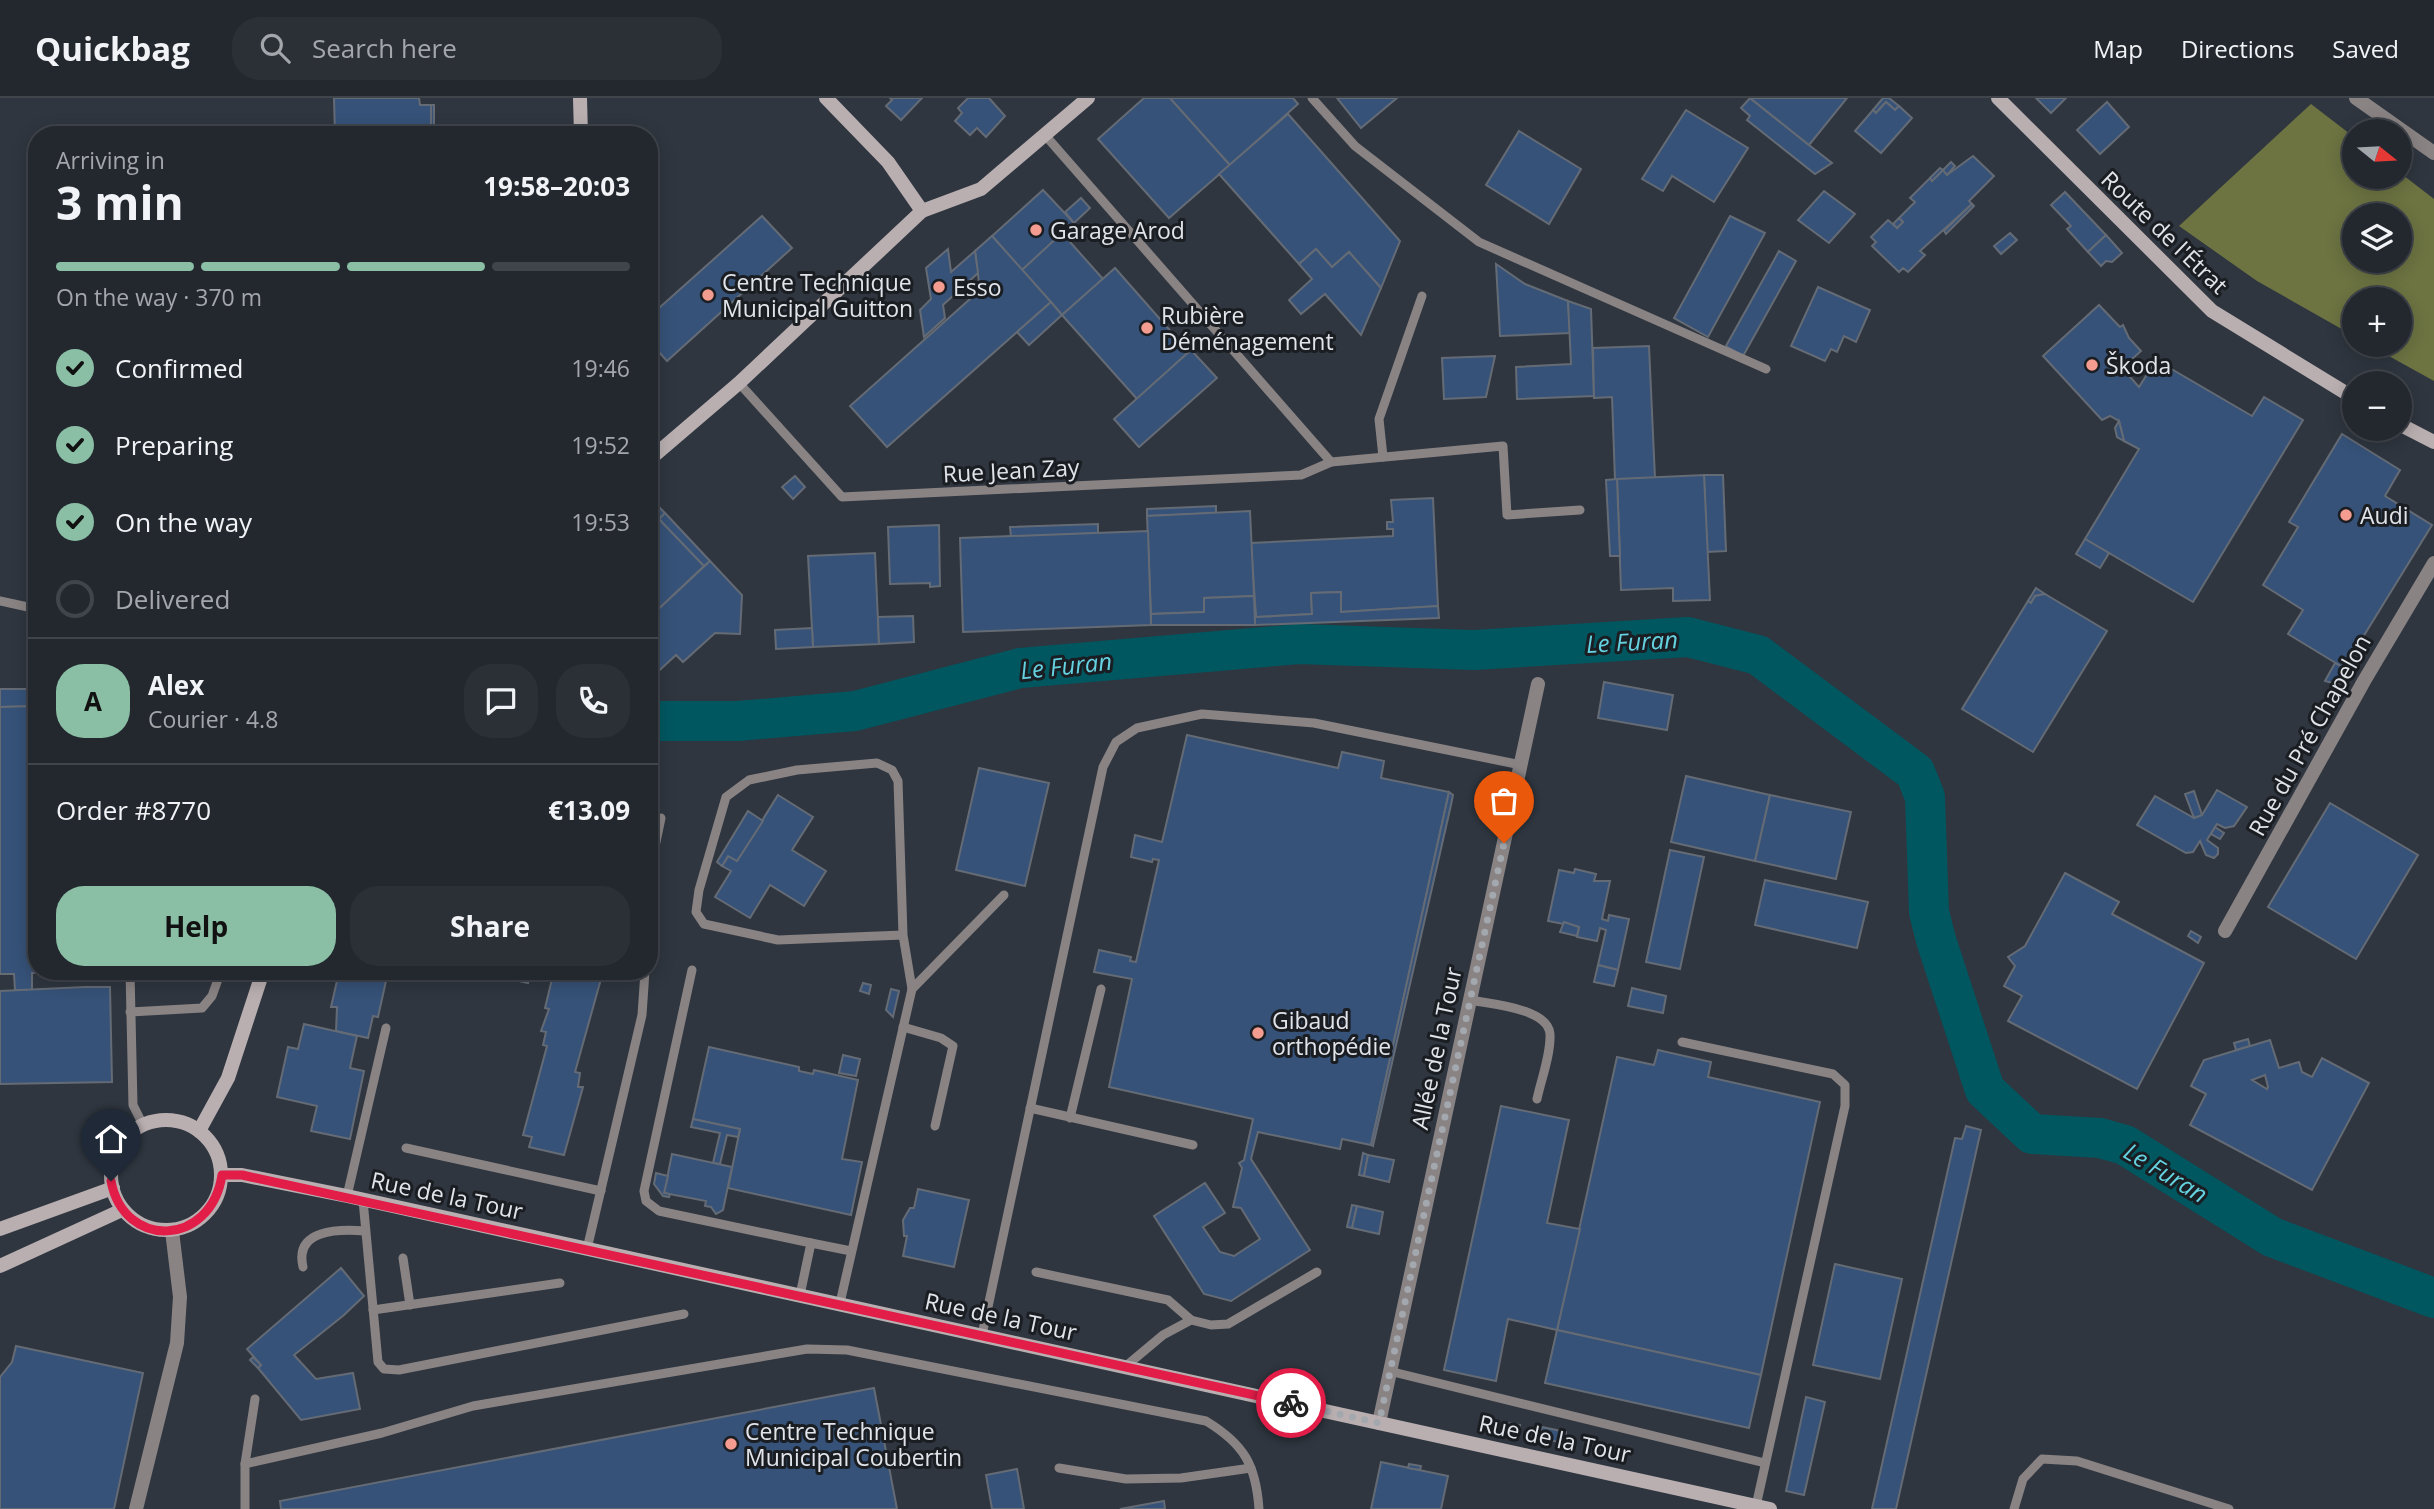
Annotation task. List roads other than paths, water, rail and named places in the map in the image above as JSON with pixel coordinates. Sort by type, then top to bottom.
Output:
[{"type":"street","points":[[580,98],[580,126]]},
{"type":"street","points":[[826,98],[888,162],[922,211]]},
{"type":"street","points":[[658,452],[739,383],[922,211],[981,189],[1088,98]]},
{"type":"street","name":"Route de l'Étrat","points":[[1998,98],[2211,311],[2342,391]]},
{"type":"street","points":[[2356,98],[2434,153]]},
{"type":"street","points":[[2412,432],[2434,443]]},
{"type":"street","name":"Rue du Pré Chapelon","points":[[2225,931],[2364,681],[2434,562]]},
{"type":"street","name":"Allée de la Tour","points":[[1379,1423],[1538,684]]},
{"type":"street","points":[[199,1130],[228,1078],[260,980]]},
{"type":"street","points":[[172,1120],[199,1130],[212,1143],[219,1158],[222,1175],[213,1206],[201,1218],[172,1231],[155,1230],[138,1223],[122,1210],[113,1188],[112,1164],[118,1148],[128,1135],[143,1125],[172,1120]]},
{"type":"street","name":"Rue de la Tour","points":[[222,1175],[242,1175],[347,1196],[1763,1507]]},
{"type":"street","points":[[0,1229],[113,1188]]},
{"type":"street","points":[[0,1266],[122,1210]]},
{"type":"street","points":[[136,1509],[177,1343],[180,1297],[172,1231]]},
{"type":"lane","points":[[1312,98],[1355,146],[1479,242],[1766,369]]},
{"type":"lane","points":[[1045,135],[1331,462]]},
{"type":"lane","points":[[1384,457],[1379,419],[1422,296]]},
{"type":"lane","name":"Rue Jean Zay","points":[[739,383],[842,496],[1301,475],[1331,462],[1503,446],[1507,515],[1580,510]]},
{"type":"lane","points":[[0,601],[28,607]]},
{"type":"lane","points":[[982,1335],[1103,766],[1116,742],[1137,727],[1202,714],[1314,723],[1521,765]]},
{"type":"lane","points":[[839,1303],[912,989],[904,935],[898,781],[892,770],[877,763],[797,770],[749,780],[726,797],[699,890],[696,912],[704,924],[778,940],[904,935]]},
{"type":"lane","points":[[658,836],[662,818]]},
{"type":"lane","points":[[912,989],[1004,895]]},
{"type":"lane","points":[[692,970],[644,1191],[646,1201],[659,1211],[851,1251]]},
{"type":"lane","points":[[130,980],[133,1105],[143,1125]]},
{"type":"lane","points":[[130,1012],[202,1008],[212,996],[218,980]]},
{"type":"lane","points":[[587,1249],[642,1015],[644,980]]},
{"type":"lane","points":[[1070,1118],[1101,989]]},
{"type":"lane","points":[[1470,1000],[1533,1013],[1545,1023],[1550,1034],[1537,1099]]},
{"type":"lane","points":[[903,1027],[941,1038],[953,1046],[935,1126]]},
{"type":"lane","points":[[347,1196],[386,1028]]},
{"type":"lane","points":[[1682,1042],[1833,1074],[1845,1084],[1844,1106],[1765,1463],[1763,1507]]},
{"type":"lane","points":[[1030,1108],[1193,1145]]},
{"type":"lane","points":[[406,1148],[601,1191]]},
{"type":"lane","points":[[363,1200],[378,1362],[384,1369],[399,1370],[684,1314]]},
{"type":"lane","points":[[303,1267],[300,1256],[307,1242],[316,1234],[341,1230],[365,1231]]},
{"type":"lane","points":[[800,1295],[811,1243]]},
{"type":"lane","points":[[403,1258],[410,1305]]},
{"type":"lane","points":[[1036,1272],[1168,1300],[1191,1320],[1211,1325],[1228,1324],[1317,1272]]},
{"type":"lane","points":[[373,1310],[560,1283]]},
{"type":"lane","points":[[1126,1366],[1163,1335],[1191,1320]]},
{"type":"lane","points":[[245,1464],[382,1433],[473,1406],[807,1349],[847,1350],[1206,1420],[1229,1435],[1251,1468],[1257,1480],[1259,1509]]},
{"type":"lane","points":[[1389,1370],[1765,1463]]},
{"type":"lane","points":[[245,1509],[245,1464],[255,1399]]},
{"type":"lane","points":[[2014,1509],[2023,1479],[2042,1459],[2077,1461],[2229,1509]]},
{"type":"lane","points":[[1059,1468],[1126,1479],[1181,1478],[1251,1468]]},
{"type":"waterway","name":"Le Furan","points":[[658,721],[738,721],[855,711],[1020,668],[1299,644],[1474,650],[1688,637],[1758,655],[1915,772],[1925,797],[1929,912],[1985,1090],[2032,1134],[2100,1138],[2125,1145],[2272,1237],[2434,1298]]},
{"type":"place","name":"Garage Arod","points":[[1036,230]]},
{"type":"place","name":"Esso","points":[[939,287]]},
{"type":"place","name":"Centre Technique Municipal Guitton","points":[[708,295]]},
{"type":"place","name":"Rubière Déménagement","points":[[1147,328]]},
{"type":"place","name":"Škoda","points":[[2092,365]]},
{"type":"place","name":"Audi","points":[[2346,515]]},
{"type":"place","name":"Gibaud orthopédie","points":[[1258,1033]]},
{"type":"place","name":"Centre Technique Municipal Coubertin","points":[[731,1444]]}]
